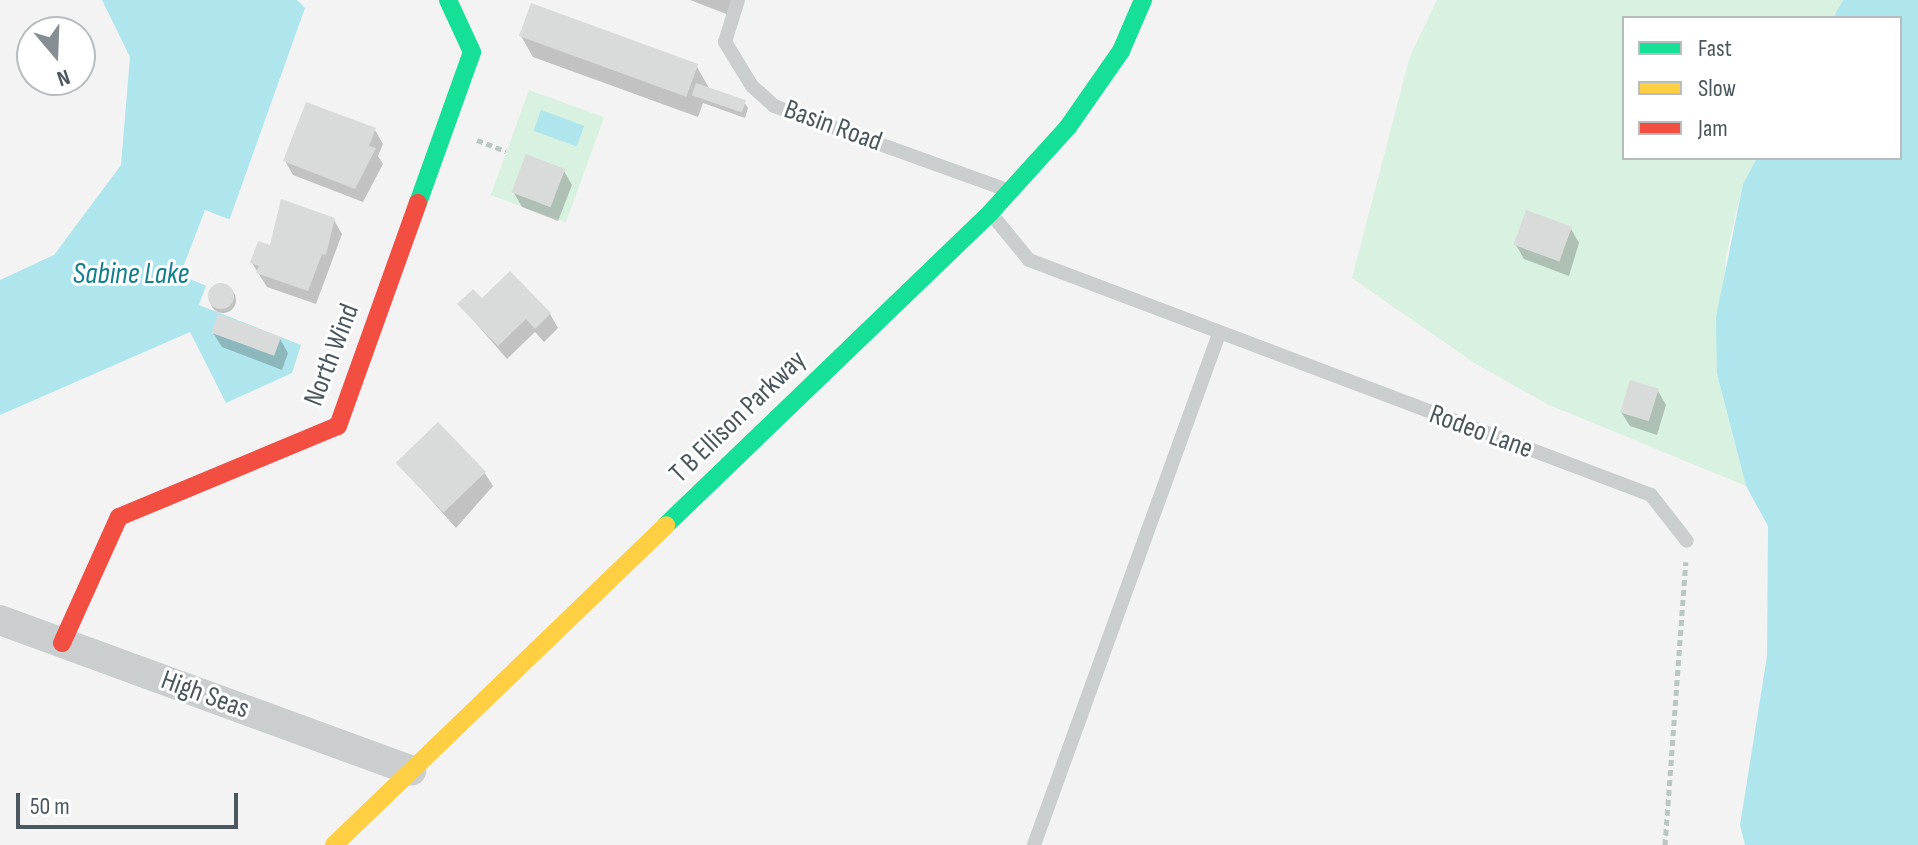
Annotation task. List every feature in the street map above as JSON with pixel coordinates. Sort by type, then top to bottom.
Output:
[{"type":"street","name":"North Wind","points":[[62,643],[119,517],[338,426],[472,52],[448,0]]},
{"type":"street","name":"T B Ellison Parkway","points":[[334,845],[991,212],[1077,115],[1121,51],[1143,0]]},
{"type":"street","name":"High Seas","points":[[0,620],[411,770]]},
{"type":"lane","name":"Basin Road","points":[[738,0],[725,42],[752,86],[774,106],[1009,191]]},
{"type":"lane","name":"Rodeo Lane","points":[[991,212],[1029,260],[1651,495],[1687,541]]},
{"type":"lane","points":[[1034,845],[1219,334]]},
{"type":"path","points":[[1665,845],[1687,541]]},
{"type":"green space","points":[[1437,0],[1843,0],[1834,16],[1622,16],[1622,160],[1756,160],[1743,184],[1726,256],[1717,374],[1746,486],[1547,404],[1476,364],[1352,278],[1410,56]]},
{"type":"green space","points":[[529,90],[604,117],[566,223],[491,195]]},
{"type":"water","name":"Sabine Lake","points":[[102,0],[297,0],[305,8],[199,305],[301,345],[292,373],[226,403],[190,332],[0,415],[0,280],[54,255],[121,165],[130,57]]},
{"type":"water","points":[[1843,0],[1918,0],[1918,845],[1745,845],[1740,825],[1767,656],[1768,526],[1746,486],[1717,374],[1716,317],[1743,184],[1756,160],[1902,160],[1902,16],[1834,16]]},
{"type":"water","points":[[541,110],[584,126],[577,146],[533,131]]},
{"type":"pier","points":[[205,210],[231,220],[206,285],[180,275]]},
{"type":"building","points":[[531,3],[698,64],[686,97],[519,36]]},
{"type":"building","points":[[696,83],[746,100],[742,113],[692,95]]},
{"type":"building","points":[[306,102],[376,128],[369,146],[376,148],[355,189],[283,161]]},
{"type":"building","points":[[526,154],[565,169],[551,207],[511,192]]},
{"type":"building","points":[[281,199],[335,218],[326,255],[322,254],[308,291],[256,273],[259,266],[250,263],[258,241],[270,245]]},
{"type":"building","points":[[1526,210],[1572,227],[1559,262],[1513,245]]},
{"type":"building","points":[[510,271],[551,313],[535,329],[526,319],[498,346],[457,304],[473,289],[482,298]]},
{"type":"building","points":[[221,283],[230,287],[234,296],[230,305],[221,309],[212,305],[208,296],[212,287]]},
{"type":"building","points":[[218,314],[281,337],[274,356],[211,333]]},
{"type":"building","points":[[1630,380],[1659,389],[1649,421],[1620,413]]},
{"type":"building","points":[[438,422],[486,472],[443,513],[396,463]]},
{"type":"traffic: fast","points":[[418,203],[472,52],[448,0]]},
{"type":"traffic: fast","points":[[666,525],[991,212],[1068,127],[1121,51],[1143,0]]},
{"type":"traffic: slow","points":[[334,845],[666,525]]},
{"type":"traffic: jam","points":[[62,643],[119,517],[338,426],[418,203]]}]
